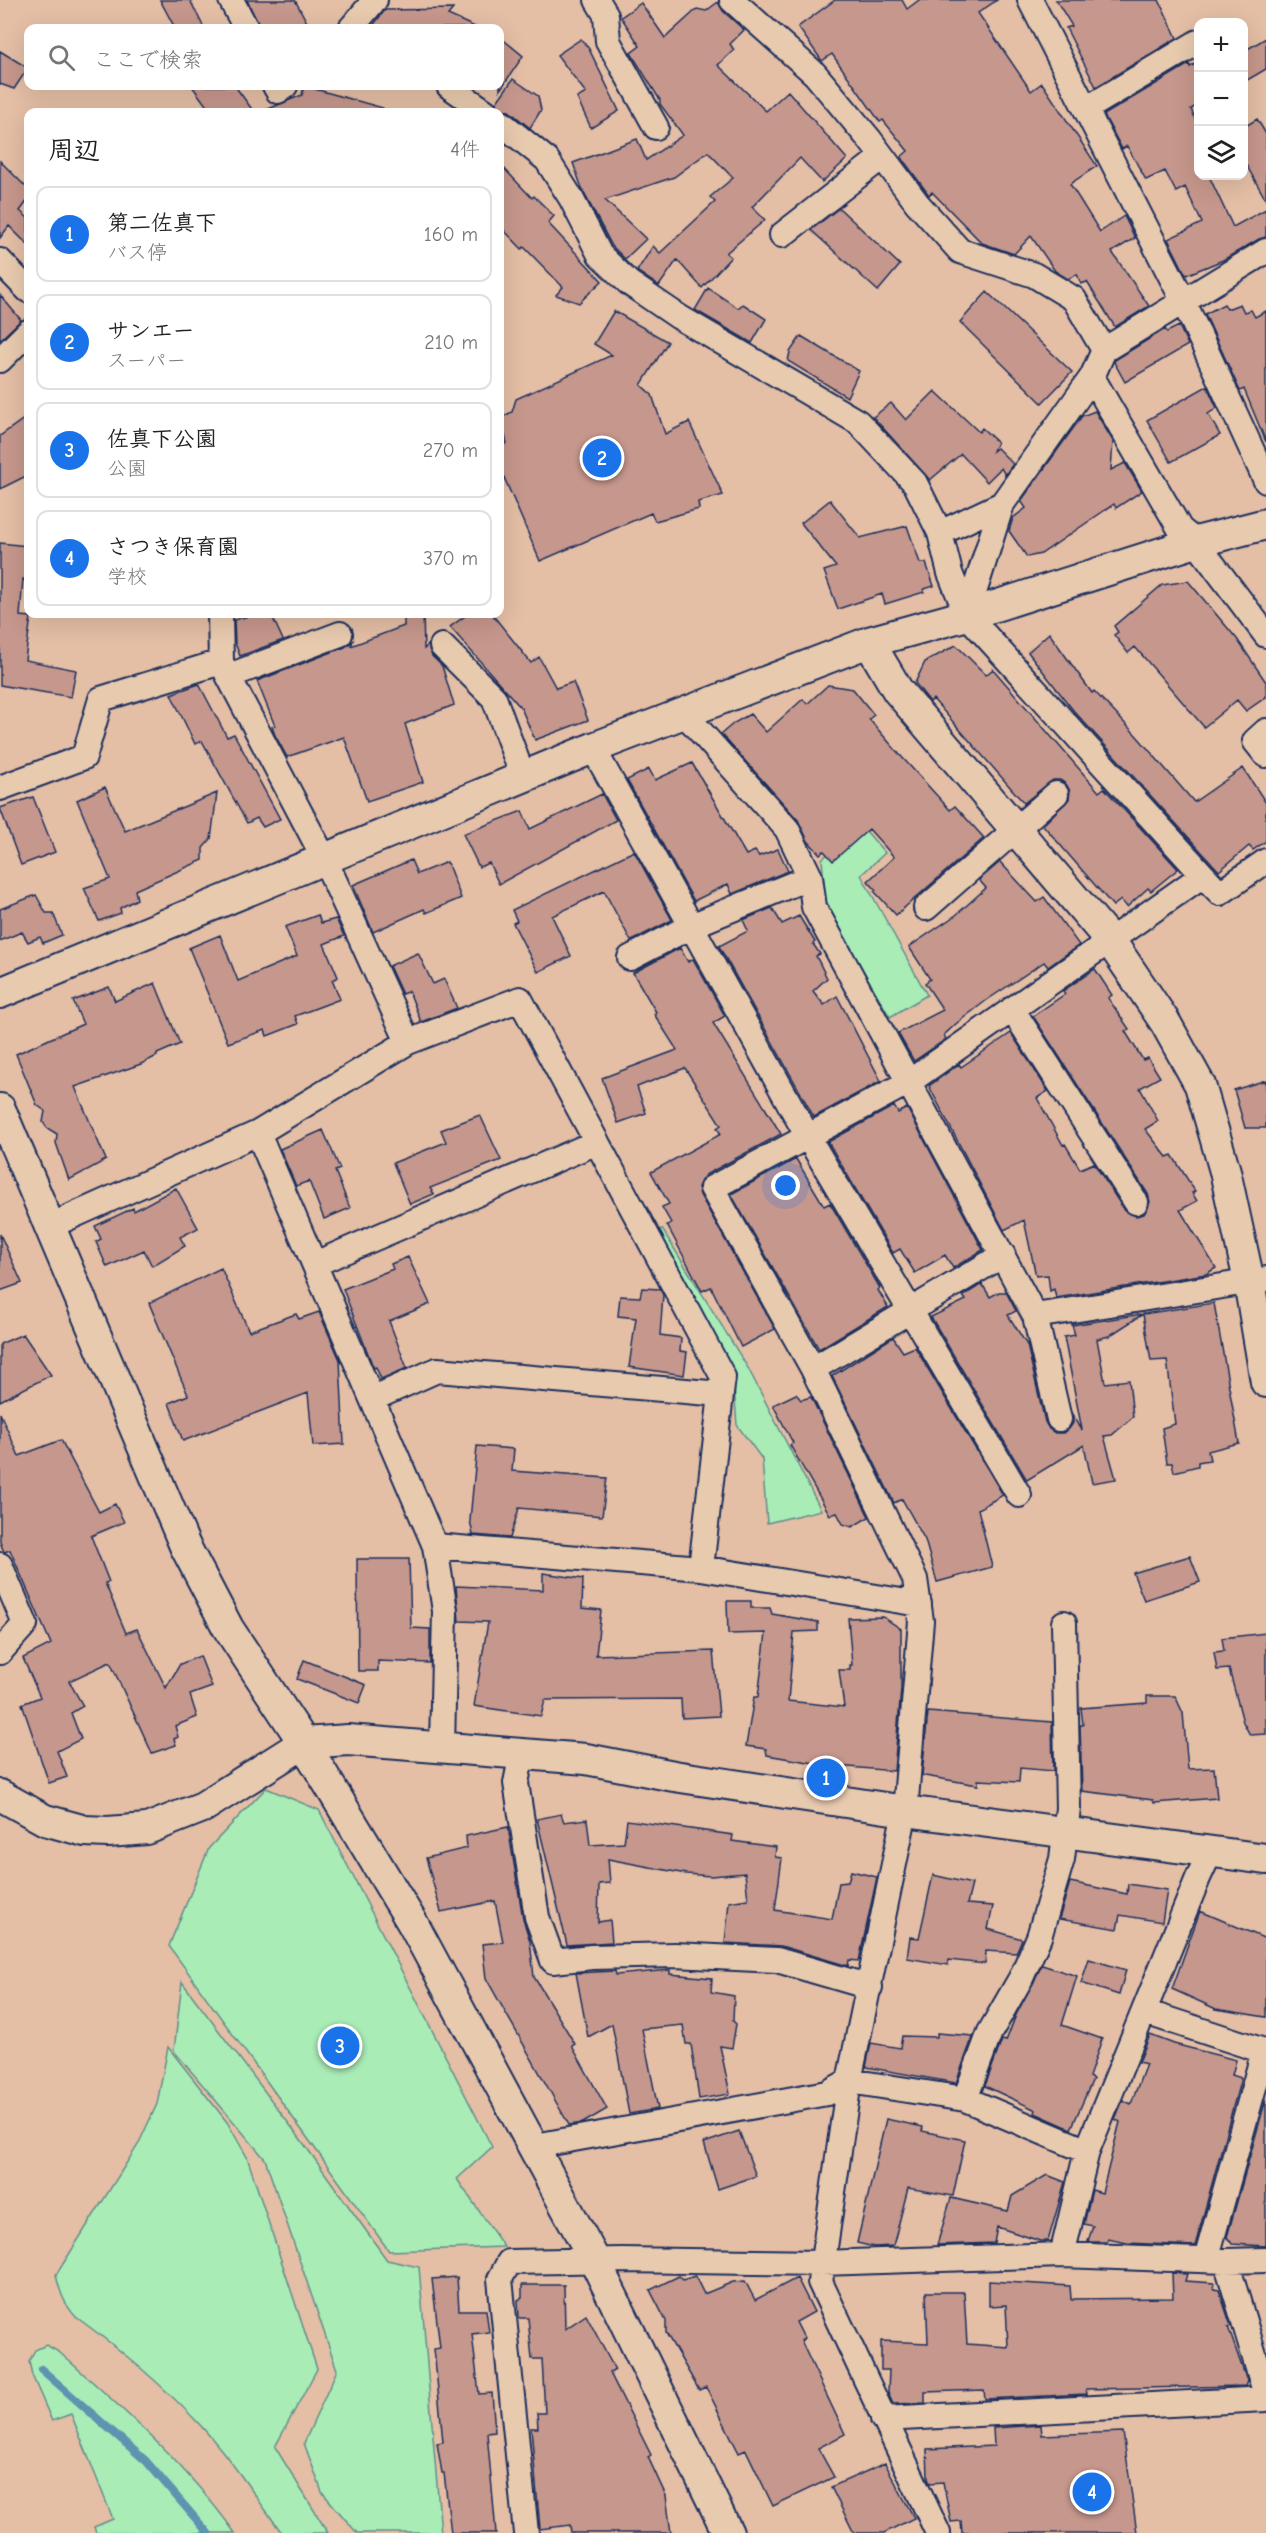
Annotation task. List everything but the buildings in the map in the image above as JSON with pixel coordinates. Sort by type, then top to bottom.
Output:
[{"type":"street","points":[[231,0],[244,24]]},
{"type":"street","points":[[354,24],[375,0]]},
{"type":"street","points":[[597,0],[606,15],[608,41],[656,127]]},
{"type":"street","points":[[732,0],[815,74],[917,203],[960,251],[1034,274],[1074,299],[1104,350]]},
{"type":"street","points":[[1030,0],[1183,300],[1266,481]]},
{"type":"street","points":[[1086,109],[1194,44]]},
{"type":"street","points":[[455,90],[480,108]]},
{"type":"street","points":[[504,125],[547,160],[571,198],[600,255],[629,283],[679,317],[858,423],[915,483],[940,533],[950,573],[967,615],[1220,893],[1266,861]]},
{"type":"street","points":[[782,235],[882,157]]},
{"type":"street","points":[[967,615],[1002,504],[1092,377],[1104,350],[1266,251]]},
{"type":"street","points":[[0,261],[24,286]]},
{"type":"street","points":[[0,360],[24,336]]},
{"type":"street","points":[[1092,377],[1180,529],[1196,542],[1266,635]]},
{"type":"street","points":[[940,533],[1002,504]]},
{"type":"street","points":[[0,993],[592,748],[869,642],[967,615],[1196,542],[1266,524]]},
{"type":"street","points":[[220,618],[225,669],[325,860],[408,1042]]},
{"type":"street","points":[[0,788],[84,757],[101,699],[225,669],[340,634]]},
{"type":"street","points":[[869,642],[898,691],[1017,828],[1109,939],[1166,1022],[1200,1084],[1258,1280],[1266,1382]]},
{"type":"street","points":[[442,646],[494,698],[523,777]]},
{"type":"street","points":[[683,712],[787,829],[810,877],[814,908],[1035,1316],[1059,1419]]},
{"type":"street","points":[[1266,731],[1255,741],[1266,755]]},
{"type":"street","points":[[592,748],[808,1137],[1019,1496]]},
{"type":"street","points":[[926,908],[1056,794]]},
{"type":"street","points":[[938,2533],[820,2282],[849,2082],[905,1811],[921,1621],[915,1579],[813,1369],[712,1188],[909,1082],[1203,875]]},
{"type":"street","points":[[630,958],[691,926],[810,877]]},
{"type":"street","points":[[50,1226],[258,1133],[408,1042],[520,999],[723,1377],[700,1568]]},
{"type":"street","points":[[1012,1009],[1136,1202]]},
{"type":"street","points":[[0,1109],[185,1545],[228,1628],[304,1743],[413,1924],[535,2146],[595,2261],[728,2533]]},
{"type":"street","points":[[258,1133],[435,1546],[445,1611],[442,1747]]},
{"type":"street","points":[[315,1264],[597,1142]]},
{"type":"street","points":[[813,1369],[1003,1256]]},
{"type":"street","points":[[1035,1316],[1258,1280]]},
{"type":"street","points":[[372,1399],[437,1370],[721,1394]]},
{"type":"street","points":[[435,1546],[700,1568],[919,1604]]},
{"type":"street","points":[[0,1565],[25,1624],[0,1652]]},
{"type":"street","points":[[965,2099],[990,2032],[1022,1978],[1039,1937],[1062,1859],[1068,1808],[1064,1623]]},
{"type":"street","points":[[0,1795],[23,1809],[65,1826],[85,1831],[126,1831],[156,1826],[203,1807],[304,1743],[348,1740],[586,1759],[674,1776],[905,1811],[1266,1859]]},
{"type":"street","points":[[522,1753],[516,1783],[537,1917],[553,1961],[675,1955],[777,1960],[870,1987]]},
{"type":"street","points":[[1062,2255],[1087,2151],[1211,1850]]},
{"type":"street","points":[[883,2419],[1266,2397],[1216,2260],[1264,2051],[1145,2012]]},
{"type":"street","points":[[535,2146],[827,2093],[849,2082],[965,2099],[1087,2151]]},
{"type":"street","points":[[526,2533],[500,2279],[509,2262],[821,2263],[1062,2255],[1266,2260]]},
{"type":"green space","points":[[860,824],[885,853],[861,875],[927,995],[890,1017],[826,907],[822,859]]},
{"type":"green space","points":[[662,1229],[748,1368],[821,1510],[767,1523],[762,1459],[737,1425],[733,1374],[659,1230]]},
{"type":"green space","points":[[266,1788],[319,1810],[492,2147],[457,2179],[504,2247],[389,2251],[169,1946],[209,1848]]},
{"type":"green space","points":[[182,1982],[299,2137],[387,2260],[419,2267],[441,2533],[357,2533],[322,2492],[304,2443],[337,2370],[265,2159],[174,2051]]},
{"type":"green space","points":[[168,2047],[227,2122],[247,2157],[317,2369],[275,2447],[328,2533],[282,2533],[233,2465],[201,2426],[141,2368],[76,2317],[65,2302],[59,2287],[56,2275],[138,2145],[157,2104]]},
{"type":"green space","points":[[46,2345],[59,2352],[152,2438],[196,2483],[235,2533],[96,2533],[94,2527],[113,2519],[71,2414],[52,2421],[32,2375],[29,2361],[35,2350]]},
{"type":"waterway","points":[[41,2369],[146,2461],[208,2533]]},
{"type":"place","name":"サンエー","points":[[602,458]]},
{"type":"place","name":"第二佐真下","points":[[826,1778]]},
{"type":"place","name":"佐真下公園","points":[[340,2046]]},
{"type":"place","name":"さつき保育園","points":[[1092,2492]]}]
